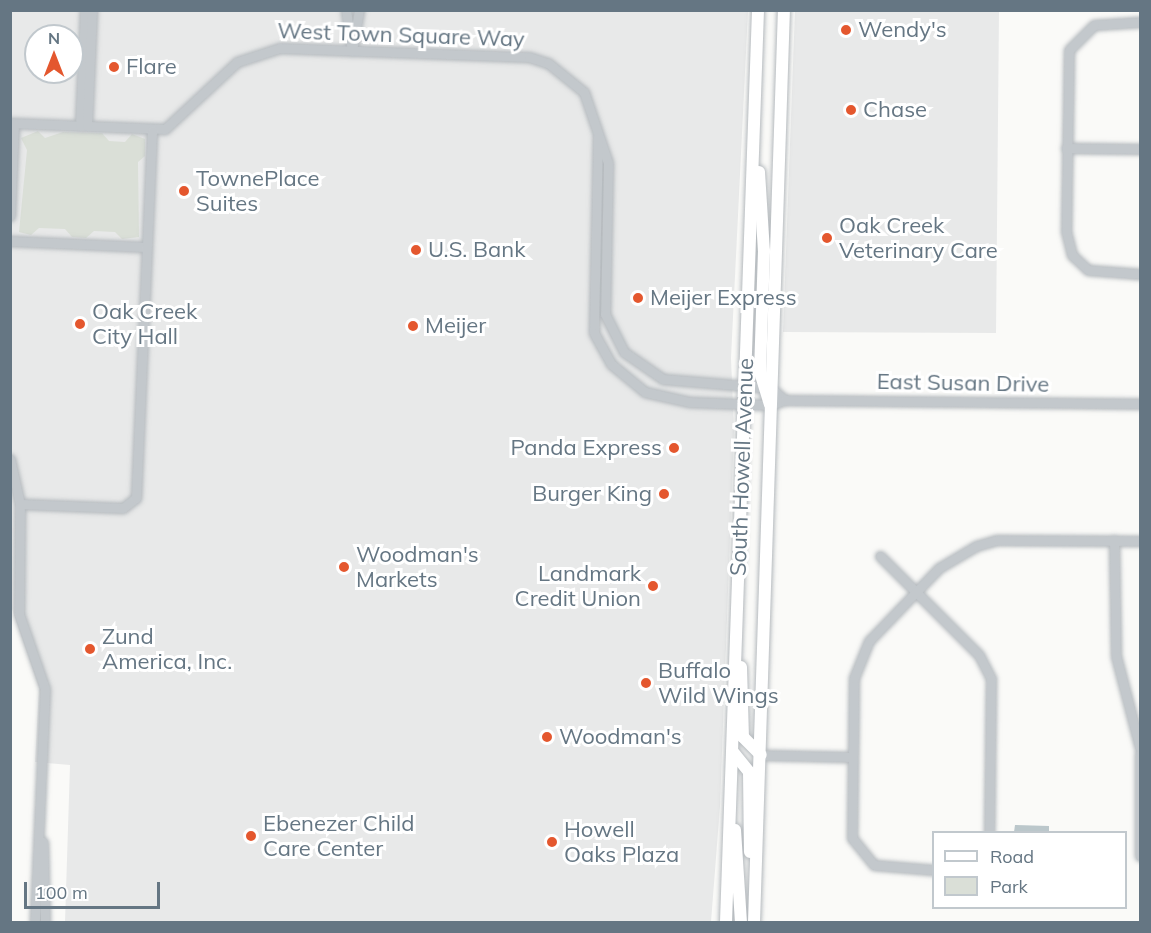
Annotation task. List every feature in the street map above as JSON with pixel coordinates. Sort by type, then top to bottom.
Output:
[{"type":"main road","name":"South Howell Avenue","points":[[726,922],[758,10]]},
{"type":"main road","name":"South Howell Avenue","points":[[766,388],[784,10]]},
{"type":"main road","points":[[754,126],[764,251],[766,388],[770,405]]},
{"type":"main road","name":"South Howell Avenue","points":[[754,922],[761,755],[770,405]]},
{"type":"main road","points":[[736,643],[744,686],[743,737],[761,755]]},
{"type":"main road","points":[[733,752],[749,772],[755,892]]},
{"type":"main road","points":[[731,793],[741,922]]},
{"type":"street","points":[[84,126],[85,10]]},
{"type":"street","points":[[84,126],[92,10]]},
{"type":"street","points":[[346,10],[352,51]]},
{"type":"street","points":[[352,51],[359,10]]},
{"type":"street","points":[[1140,22],[1103,23],[1084,31],[1067,58],[1066,148],[1066,231],[1081,266],[1098,273],[1140,274]]},
{"type":"street","name":"West Town Square Way","points":[[12,124],[165,129],[251,55],[280,48],[548,63],[580,85],[598,128],[610,181],[605,314],[614,338],[639,367],[663,379],[766,388]]},
{"type":"street","points":[[10,216],[12,124]]},
{"type":"street","name":"West Town Square Way","points":[[598,128],[592,317],[599,346],[625,381],[667,400],[770,405]]},
{"type":"street","points":[[20,504],[123,508],[136,498],[152,130]]},
{"type":"street","points":[[1066,148],[1140,148]]},
{"type":"street","points":[[10,241],[147,247]]},
{"type":"street","points":[[766,388],[785,400]]},
{"type":"street","name":"East Susan Drive","points":[[770,405],[785,400],[1140,404]]},
{"type":"street","points":[[10,459],[20,504],[19,614],[45,689],[35,922]]},
{"type":"street","points":[[932,870],[874,865],[859,852],[851,828],[851,757],[856,665],[868,641],[915,591],[955,556],[997,540],[1140,541]]},
{"type":"street","points":[[1114,540],[1116,656],[1140,748]]},
{"type":"street","points":[[880,556],[979,655],[991,680],[989,831]]},
{"type":"street","points":[[1140,754],[1140,856]]},
{"type":"street","points":[[761,755],[851,757]]},
{"type":"street","points":[[40,828],[47,861],[45,922]]},
{"type":"shaded area","points":[[10,11],[748,11],[731,358],[734,431],[720,806],[711,922],[65,922],[70,765],[35,762],[39,688],[11,606]]},
{"type":"shaded area","points":[[795,11],[999,11],[996,333],[783,332]]},
{"type":"shaded area","points":[[1015,825],[1049,826],[1049,831],[1014,831]]},
{"type":"green space","points":[[38,131],[45,138],[63,132],[102,133],[109,141],[125,142],[132,134],[145,139],[145,156],[138,162],[139,237],[122,239],[115,232],[94,231],[86,238],[72,237],[65,229],[39,228],[31,235],[19,232],[27,150],[21,138]]},
{"type":"place","name":"Wendy's","points":[[846,30]]},
{"type":"place","name":"Flare","points":[[114,67]]},
{"type":"place","name":"Chase","points":[[851,110]]},
{"type":"place","name":"TownePlace Suites","points":[[184,191]]},
{"type":"place","name":"Oak Creek Veterinary Care","points":[[827,238]]},
{"type":"place","name":"U.S. Bank","points":[[416,250]]},
{"type":"place","name":"Meijer Express","points":[[638,298]]},
{"type":"place","name":"Oak Creek City Hall","points":[[80,324]]},
{"type":"place","name":"Meijer","points":[[413,326]]},
{"type":"place","name":"Panda Express","points":[[674,448]]},
{"type":"place","name":"Burger King","points":[[664,494]]},
{"type":"place","name":"Woodman's Markets","points":[[344,567]]},
{"type":"place","name":"Landmark Credit Union","points":[[653,586]]},
{"type":"place","name":"Zund America, Inc.","points":[[90,649]]},
{"type":"place","name":"Buffalo Wild Wings","points":[[646,683]]},
{"type":"place","name":"Woodman's","points":[[547,737]]},
{"type":"place","name":"Ebenezer Child Care Center","points":[[251,836]]},
{"type":"place","name":"Howell Oaks Plaza","points":[[552,842]]}]
